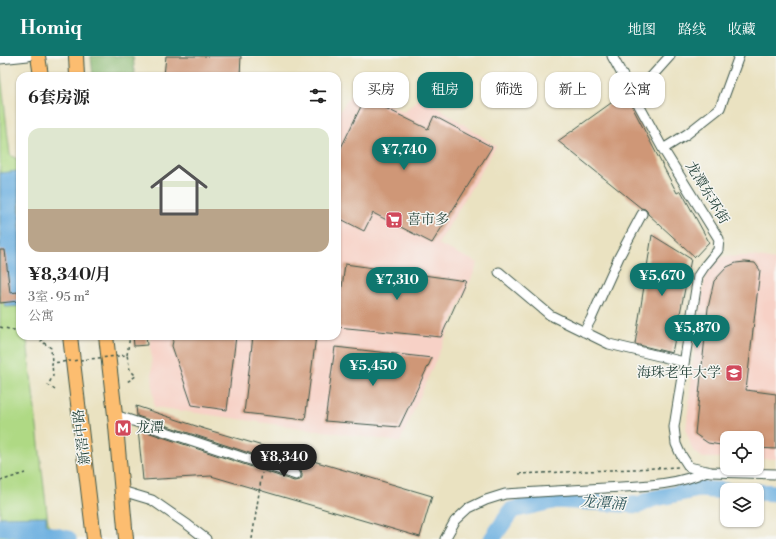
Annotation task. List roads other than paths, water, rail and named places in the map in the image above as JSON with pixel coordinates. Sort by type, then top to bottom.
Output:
[{"type":"highway","points":[[38,56],[40,72]]},
{"type":"highway","points":[[76,56],[77,72]]},
{"type":"highway","name":"新滘中路","points":[[70,340],[94,539]]},
{"type":"highway","points":[[106,340],[115,414],[126,539]]},
{"type":"street","points":[[0,59],[28,56]]},
{"type":"street","name":"龙潭东环街","points":[[612,56],[621,72]]},
{"type":"street","points":[[656,72],[670,56]]},
{"type":"street","points":[[663,149],[687,134],[720,108],[739,56]]},
{"type":"street","name":"龙潭东环街","points":[[641,108],[663,149],[719,239],[718,250],[698,276],[674,427],[676,444],[680,453],[690,467],[707,471]]},
{"type":"street","points":[[584,332],[619,258],[642,214]]},
{"type":"street","points":[[499,272],[550,315],[584,332],[609,344],[684,362]]},
{"type":"street","points":[[115,414],[296,475]]},
{"type":"street","points":[[446,539],[455,521],[469,508],[486,500],[505,494],[672,483],[707,471],[744,474],[776,474]]},
{"type":"street","points":[[122,497],[152,500],[206,539]]},
{"type":"water","points":[[16,171],[16,306],[5,307],[0,290],[0,173]]},
{"type":"water","points":[[46,516],[47,539],[0,531],[0,517]]},
{"type":"waterway","name":"龙潭涌","points":[[492,539],[512,510],[557,500],[639,505],[652,499],[699,489],[720,490]]},
{"type":"waterway","name":"龙潭涌","points":[[764,492],[776,493]]},
{"type":"waterway","points":[[0,527],[47,534],[68,539]]},
{"type":"place","name":"喜市多","points":[[394,220]]},
{"type":"place","name":"海珠老年大学","points":[[734,373]]},
{"type":"place","name":"龙潭","points":[[123,428]]}]
